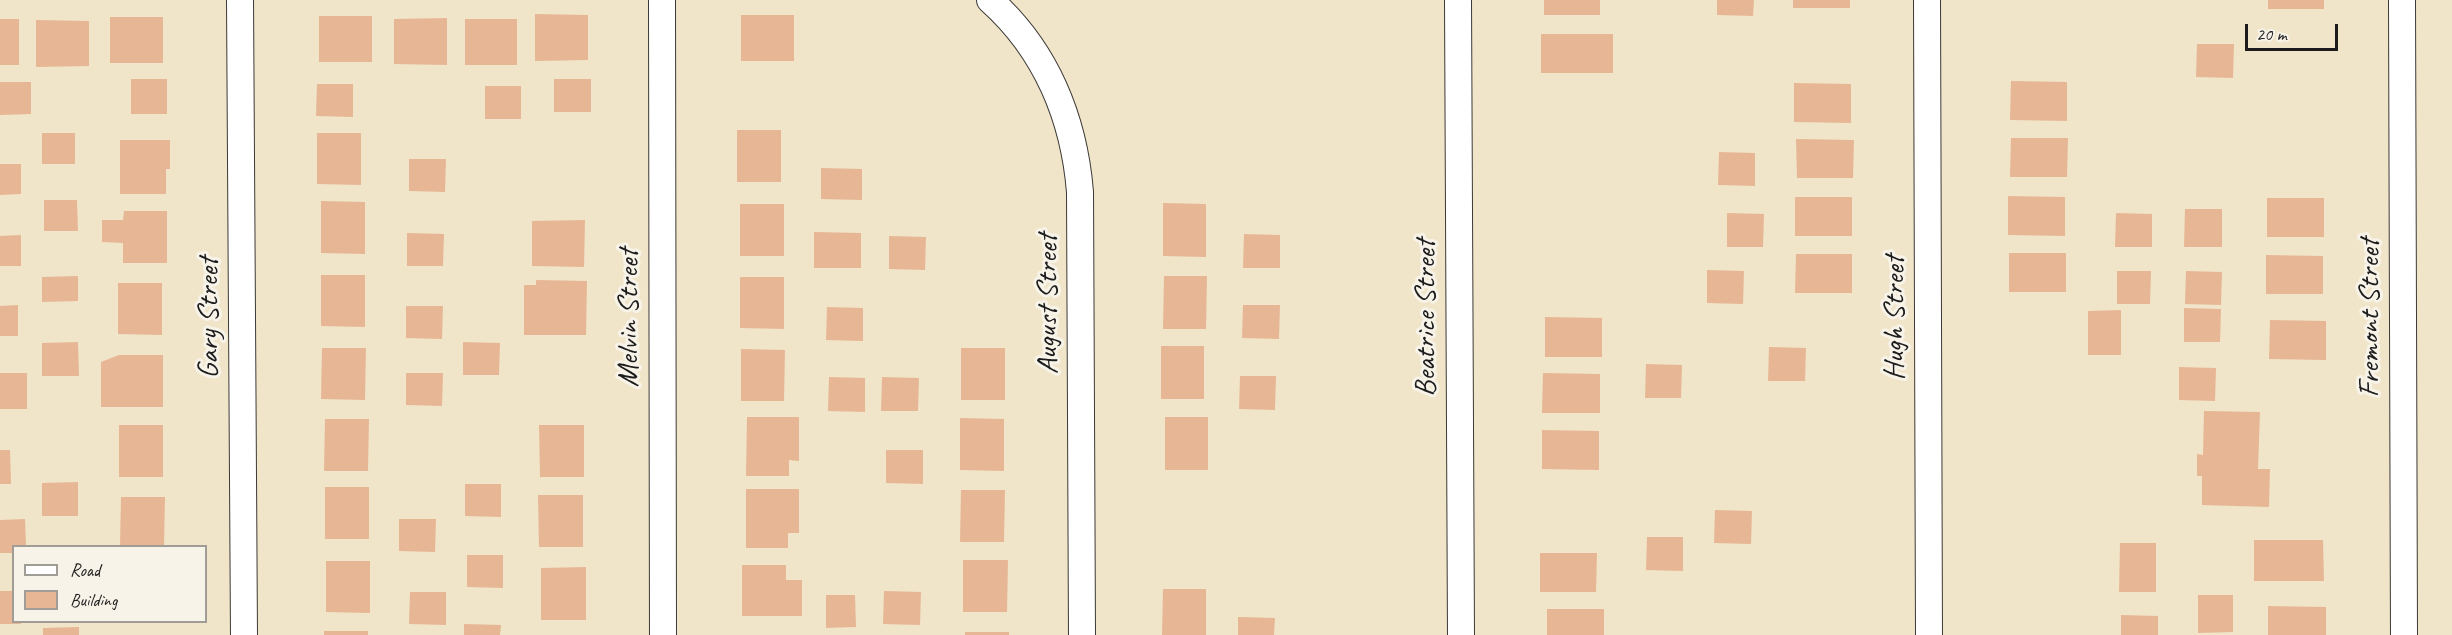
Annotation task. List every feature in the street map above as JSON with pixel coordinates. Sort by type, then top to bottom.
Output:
[{"type":"street","name":"Gary Street","points":[[240,0],[244,635]]},
{"type":"street","name":"Melvin Street","points":[[662,0],[663,635]]},
{"type":"street","name":"August Street","points":[[990,0],[1022,33],[1050,77],[1066,115],[1078,166],[1082,635]]},
{"type":"street","name":"Beatrice Street","points":[[1458,0],[1461,635]]},
{"type":"street","name":"Hugh Street","points":[[1927,0],[1929,635]]},
{"type":"street","name":"Fremont Street","points":[[2402,0],[2404,635]]},
{"type":"building","points":[[1544,0],[1600,0],[1600,15],[1544,15]]},
{"type":"building","points":[[1717,0],[1754,0],[1753,16],[1717,15]]},
{"type":"building","points":[[1793,0],[1850,0],[1850,8],[1793,8]]},
{"type":"building","points":[[2268,0],[2324,0],[2324,9],[2268,9]]},
{"type":"building","points":[[535,14],[588,15],[588,60],[535,61]]},
{"type":"building","points":[[741,15],[794,15],[794,61],[741,61]]},
{"type":"building","points":[[319,16],[372,16],[372,62],[319,62]]},
{"type":"building","points":[[110,17],[163,17],[163,63],[110,63]]},
{"type":"building","points":[[447,18],[447,65],[394,64],[394,19]]},
{"type":"building","points":[[0,19],[19,19],[19,65],[0,65]]},
{"type":"building","points":[[465,19],[517,19],[517,65],[465,65]]},
{"type":"building","points":[[36,20],[89,21],[89,66],[36,67]]},
{"type":"building","points":[[1541,34],[1613,34],[1613,73],[1541,73]]},
{"type":"building","points":[[2197,44],[2234,44],[2233,78],[2196,77]]},
{"type":"building","points":[[131,79],[167,79],[167,114],[131,114]]},
{"type":"building","points":[[554,79],[591,79],[591,112],[554,112]]},
{"type":"building","points":[[2011,81],[2067,82],[2067,121],[2010,120]]},
{"type":"building","points":[[0,82],[31,82],[31,114],[0,115]]},
{"type":"building","points":[[1794,83],[1851,84],[1851,123],[1794,122]]},
{"type":"building","points":[[317,84],[353,84],[353,117],[316,116]]},
{"type":"building","points":[[485,86],[521,86],[521,119],[485,119]]},
{"type":"building","points":[[737,130],[781,130],[781,182],[737,182]]},
{"type":"building","points":[[42,133],[75,133],[75,164],[42,164]]},
{"type":"building","points":[[317,133],[361,133],[361,185],[317,184]]},
{"type":"building","points":[[2011,138],[2068,138],[2067,177],[2010,177]]},
{"type":"building","points":[[1796,139],[1854,140],[1853,178],[1797,178]]},
{"type":"building","points":[[120,140],[170,140],[170,169],[166,169],[166,194],[120,194]]},
{"type":"building","points":[[1719,152],[1755,153],[1755,186],[1718,185]]},
{"type":"building","points":[[409,159],[446,159],[445,192],[409,191]]},
{"type":"building","points":[[0,164],[21,164],[21,194],[0,195]]},
{"type":"building","points":[[821,168],[862,169],[862,200],[821,199]]},
{"type":"building","points":[[2008,196],[2065,197],[2065,236],[2008,235]]},
{"type":"building","points":[[1795,197],[1852,197],[1852,236],[1795,236]]},
{"type":"building","points":[[2267,198],[2324,198],[2324,237],[2267,237]]},
{"type":"building","points":[[44,200],[77,200],[78,231],[44,231]]},
{"type":"building","points":[[321,201],[365,202],[365,254],[321,253]]},
{"type":"building","points":[[1163,203],[1206,204],[1206,257],[1163,256]]},
{"type":"building","points":[[740,204],[784,204],[784,256],[740,256]]},
{"type":"building","points":[[2185,209],[2222,209],[2222,247],[2184,247]]},
{"type":"building","points":[[124,211],[167,211],[167,263],[123,263],[123,243],[102,242],[102,220],[123,220]]},
{"type":"building","points":[[1727,213],[1764,214],[1763,247],[1727,247]]},
{"type":"building","points":[[2116,213],[2152,214],[2152,247],[2115,247]]},
{"type":"building","points":[[585,220],[584,267],[532,266],[532,221]]},
{"type":"building","points":[[814,232],[861,233],[861,268],[814,268]]},
{"type":"building","points":[[407,233],[444,234],[443,266],[407,266]]},
{"type":"building","points":[[1244,234],[1280,235],[1280,268],[1243,268]]},
{"type":"building","points":[[21,235],[21,266],[0,266],[0,236]]},
{"type":"building","points":[[889,236],[926,237],[925,270],[889,269]]},
{"type":"building","points":[[2009,253],[2066,253],[2066,292],[2009,292]]},
{"type":"building","points":[[1796,254],[1852,254],[1852,293],[1795,293]]},
{"type":"building","points":[[2266,255],[2323,256],[2323,294],[2266,294]]},
{"type":"building","points":[[1707,270],[1744,271],[1743,304],[1707,303]]},
{"type":"building","points":[[2117,271],[2151,271],[2150,304],[2117,304]]},
{"type":"building","points":[[2186,271],[2222,272],[2221,305],[2185,304]]},
{"type":"building","points":[[321,275],[365,275],[365,327],[321,326]]},
{"type":"building","points":[[78,276],[78,301],[42,302],[42,277]]},
{"type":"building","points":[[1164,276],[1207,276],[1206,329],[1163,329]]},
{"type":"building","points":[[740,277],[784,277],[784,329],[740,328]]},
{"type":"building","points":[[536,280],[587,281],[586,335],[524,335],[524,285],[536,285]]},
{"type":"building","points":[[118,283],[162,283],[162,335],[118,334]]},
{"type":"building","points":[[18,305],[18,336],[0,336],[0,306]]},
{"type":"building","points":[[1243,305],[1280,305],[1279,339],[1242,338]]},
{"type":"building","points":[[406,306],[443,306],[442,339],[406,338]]},
{"type":"building","points":[[827,307],[863,308],[863,341],[826,340]]},
{"type":"building","points":[[2184,308],[2221,309],[2220,342],[2184,342]]},
{"type":"building","points":[[2121,310],[2121,355],[2088,355],[2088,311]]},
{"type":"building","points":[[1545,317],[1602,318],[1602,357],[1545,357]]},
{"type":"building","points":[[2270,320],[2326,321],[2326,360],[2269,359]]},
{"type":"building","points":[[78,342],[79,376],[42,376],[42,343]]},
{"type":"building","points":[[463,342],[500,343],[499,375],[463,375]]},
{"type":"building","points":[[1161,346],[1204,346],[1204,399],[1161,399]]},
{"type":"building","points":[[1769,347],[1806,348],[1805,381],[1768,381]]},
{"type":"building","points":[[322,348],[366,348],[365,400],[321,399]]},
{"type":"building","points":[[961,348],[1005,348],[1005,400],[961,400]]},
{"type":"building","points":[[741,349],[785,350],[784,401],[741,401]]},
{"type":"building","points":[[119,355],[163,355],[163,407],[101,407],[101,362]]},
{"type":"building","points":[[1646,364],[1682,365],[1681,398],[1645,398]]},
{"type":"building","points":[[2179,367],[2216,368],[2215,401],[2179,400]]},
{"type":"building","points":[[0,373],[27,373],[27,409],[0,409]]},
{"type":"building","points":[[406,373],[443,373],[442,406],[406,405]]},
{"type":"building","points":[[1543,373],[1600,374],[1600,413],[1542,413]]},
{"type":"building","points":[[1240,376],[1276,376],[1275,410],[1239,409]]},
{"type":"building","points":[[829,377],[865,378],[865,412],[828,411]]},
{"type":"building","points":[[882,377],[919,378],[918,411],[881,411]]},
{"type":"building","points":[[2204,411],[2260,412],[2258,469],[2270,469],[2269,507],[2202,505],[2202,476],[2197,476],[2197,454],[2203,455]]},
{"type":"building","points":[[747,417],[799,417],[799,461],[789,460],[789,476],[746,476]]},
{"type":"building","points":[[1165,417],[1208,417],[1208,470],[1165,470]]},
{"type":"building","points":[[960,418],[1004,419],[1004,471],[960,470]]},
{"type":"building","points":[[325,419],[369,419],[368,471],[324,471]]},
{"type":"building","points":[[119,425],[163,425],[163,477],[119,477]]},
{"type":"building","points":[[539,425],[584,425],[584,477],[540,477]]},
{"type":"building","points":[[1542,430],[1599,431],[1599,470],[1542,469]]},
{"type":"building","points":[[0,450],[10,450],[11,484],[0,484]]},
{"type":"building","points":[[886,450],[923,450],[923,484],[886,483]]},
{"type":"building","points":[[78,482],[78,516],[42,516],[42,483]]},
{"type":"building","points":[[465,484],[501,484],[501,517],[465,516]]},
{"type":"building","points":[[325,487],[369,487],[369,539],[325,539]]},
{"type":"building","points":[[746,489],[799,489],[799,533],[788,533],[788,548],[746,548]]},
{"type":"building","points":[[961,490],[1005,490],[1004,542],[960,542]]},
{"type":"building","points":[[538,495],[583,495],[583,547],[539,547]]},
{"type":"building","points":[[121,497],[165,497],[164,545],[120,545]]},
{"type":"building","points":[[1715,510],[1752,511],[1751,544],[1714,543]]},
{"type":"building","points":[[25,519],[26,545],[12,545],[12,553],[0,553],[0,520]]},
{"type":"building","points":[[399,519],[436,519],[435,552],[399,551]]},
{"type":"building","points":[[1647,537],[1683,537],[1683,571],[1646,570]]},
{"type":"building","points":[[2254,540],[2323,540],[2324,581],[2254,581]]},
{"type":"building","points":[[2120,543],[2156,543],[2156,592],[2119,592]]},
{"type":"building","points":[[1540,553],[1597,553],[1596,592],[1540,592]]},
{"type":"building","points":[[467,555],[503,555],[503,588],[467,587]]},
{"type":"building","points":[[963,560],[1008,560],[1007,612],[963,612]]},
{"type":"building","points":[[326,561],[370,561],[370,613],[326,612]]},
{"type":"building","points":[[742,565],[786,565],[786,580],[802,580],[802,616],[742,616]]},
{"type":"building","points":[[586,567],[586,620],[541,620],[541,568]]},
{"type":"building","points":[[1163,589],[1206,589],[1206,635],[1162,635]]},
{"type":"building","points":[[0,591],[12,591],[12,623],[21,624],[0,624]]},
{"type":"building","points":[[884,591],[921,592],[920,625],[883,624]]},
{"type":"building","points":[[410,592],[446,592],[446,625],[409,624]]},
{"type":"building","points":[[826,595],[855,595],[856,627],[826,628]]},
{"type":"building","points":[[2198,595],[2233,595],[2233,632],[2198,633]]},
{"type":"building","points":[[2268,606],[2326,607],[2326,635],[2268,635]]},
{"type":"building","points":[[1547,609],[1604,609],[1604,635],[1547,635]]},
{"type":"building","points":[[2121,615],[2158,616],[2158,635],[2121,635]]},
{"type":"building","points":[[1238,617],[1275,618],[1274,635],[1238,635]]},
{"type":"building","points":[[464,624],[501,625],[500,635],[464,635]]},
{"type":"building","points":[[79,627],[79,635],[43,635],[43,628]]},
{"type":"building","points":[[324,631],[368,631],[368,635],[324,635]]},
{"type":"building","points":[[965,632],[1009,632],[1009,635],[965,635]]}]
